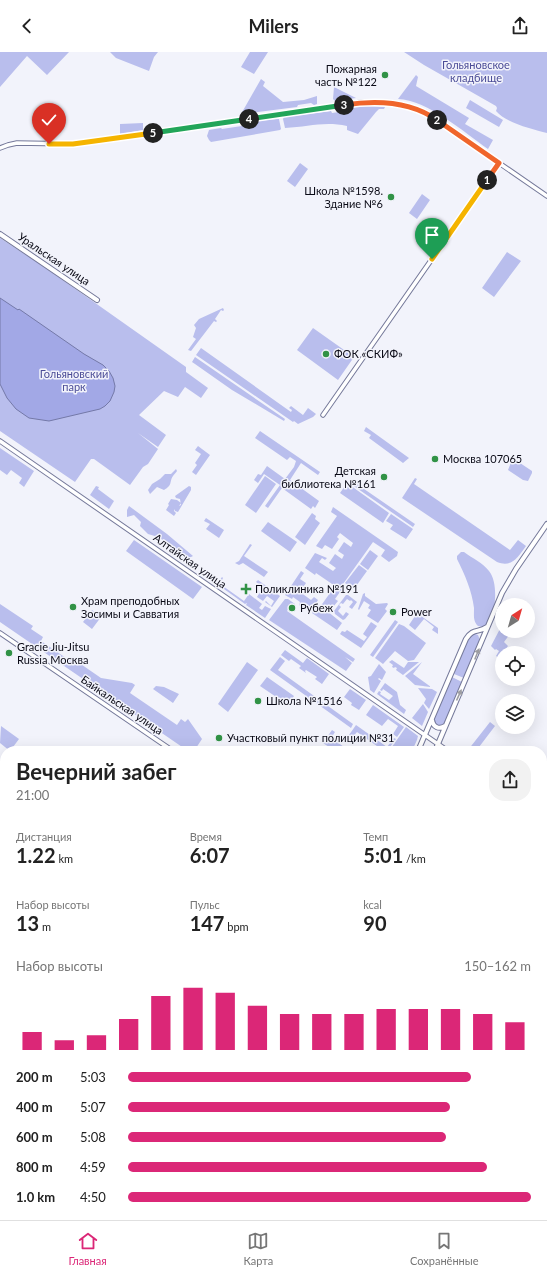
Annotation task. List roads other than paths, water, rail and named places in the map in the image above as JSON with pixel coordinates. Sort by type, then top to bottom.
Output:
[{"type":"main road","name":"Уральская улица","points":[[0,234],[97,300]]},
{"type":"main road","points":[[438,744],[502,593],[516,569],[547,524]]},
{"type":"main road","points":[[420,746],[466,639],[471,632],[485,629],[489,625]]},
{"type":"main road","points":[[476,631],[482,636],[482,641]]},
{"type":"main road","points":[[432,718],[432,722],[438,728],[443,728],[447,724]]},
{"type":"street","points":[[0,148],[8,144],[17,143],[73,144],[349,104],[374,102],[404,105],[425,112],[547,196]]},
{"type":"street","points":[[324,415],[499,163]]},
{"type":"street","name":"Алтайская улица","points":[[0,441],[441,746]]},
{"type":"street","name":"Байкальская улица","points":[[0,633],[167,746]]},
{"type":"place","name":"Пожарная часть №122","points":[[385,75]]},
{"type":"place","name":"Школа №1598. Здание №6","points":[[391,197]]},
{"type":"place","name":"ФОК «СКИФ»","points":[[326,354]]},
{"type":"place","name":"Москва 107065","points":[[435,459]]},
{"type":"place","name":"Детская библиотека №161","points":[[384,477]]},
{"type":"place","name":"Поликлиника №191","points":[[246,589]]},
{"type":"place","name":"Храм преподобных Зосимы и Савватия","points":[[73,607]]},
{"type":"place","name":"Рубеж","points":[[292,608]]},
{"type":"place","name":"Power","points":[[393,612]]},
{"type":"place","name":"Gracie Jiu-Jitsu Russia Москва","points":[[9,653]]},
{"type":"place","name":"Школа №1516","points":[[258,701]]},
{"type":"place","name":"Участковый пункт полиции №31","points":[[219,738]]},
{"type":"park label","name":"Гольяновское кладбище","points":[[476,71]]},
{"type":"park label","name":"Гольяновcкий парк","points":[[74,380]]}]
